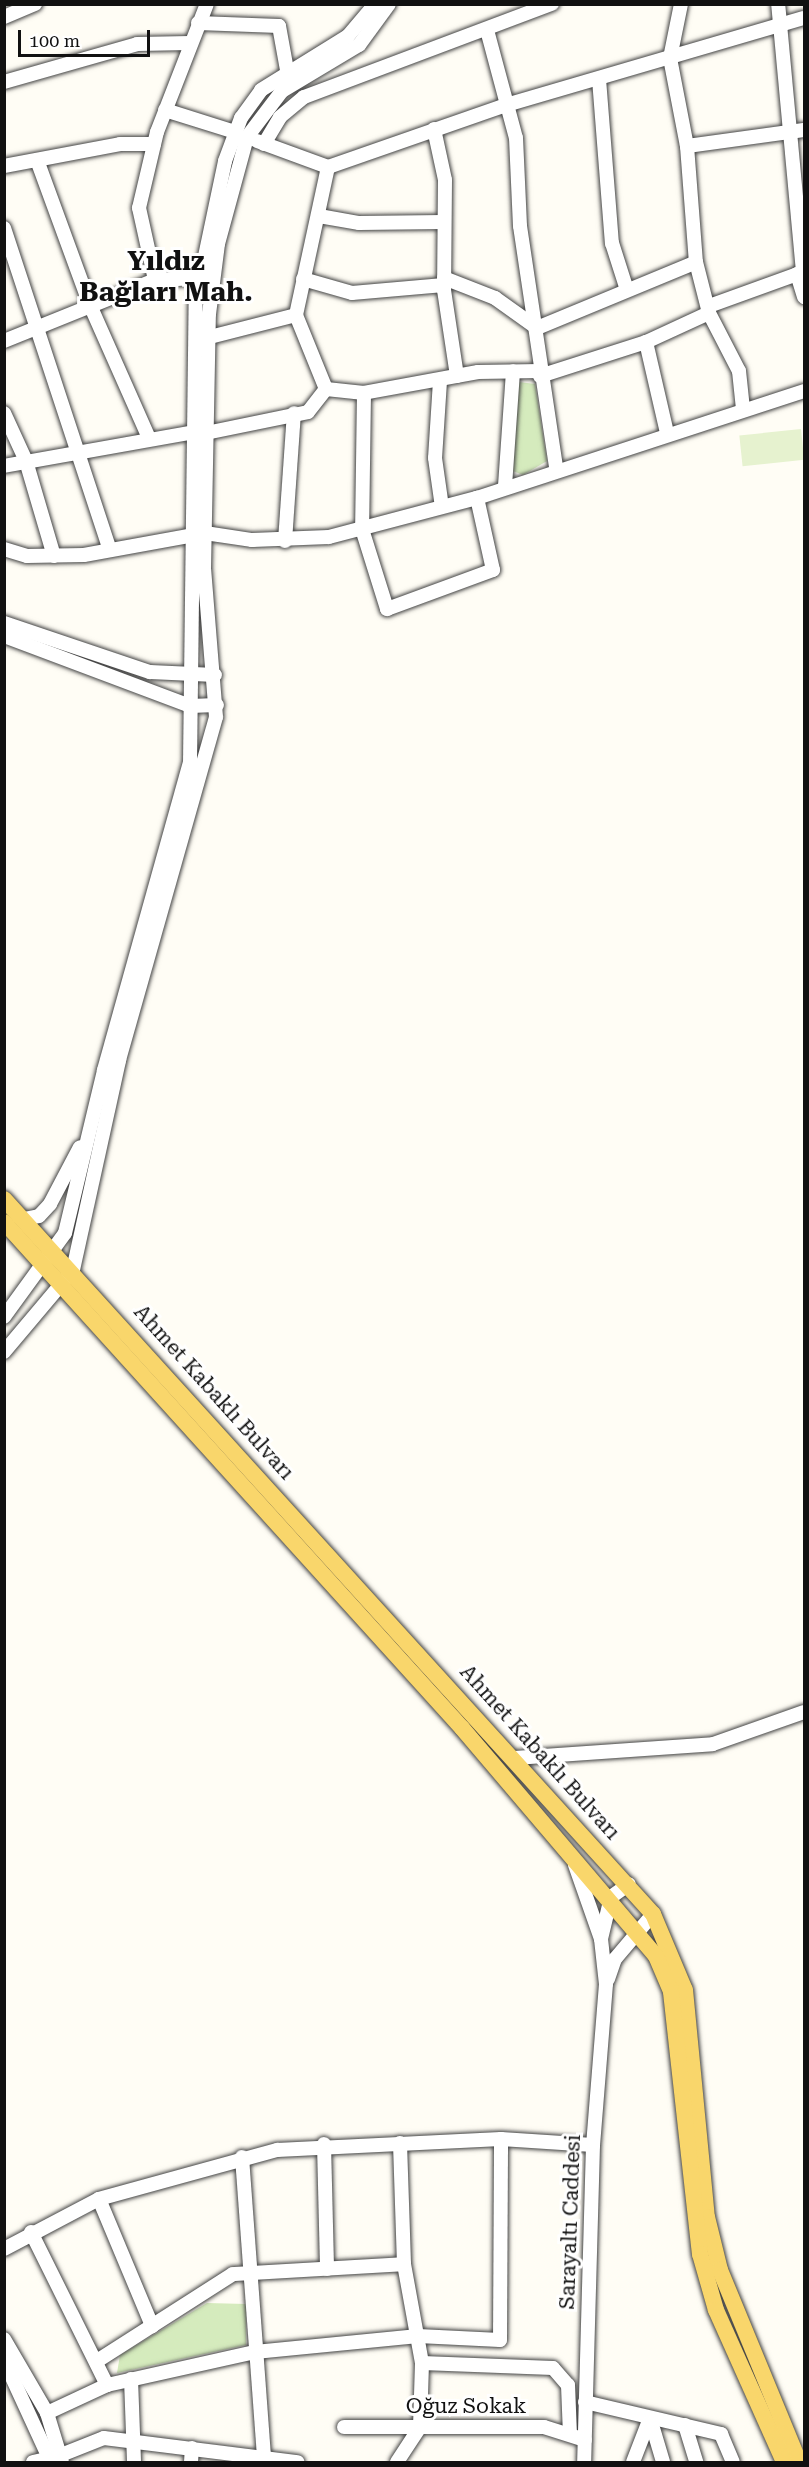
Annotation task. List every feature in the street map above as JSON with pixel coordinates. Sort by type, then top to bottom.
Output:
[{"type":"main road","name":"Ahmet Kabaklı Bulvarı","points":[[4,1198],[24,1219],[49,1259],[60,1284],[611,1897],[656,1956],[671,1992],[700,2254],[716,2310],[784,2463]]},
{"type":"main road","name":"Ahmet Kabaklı Bulvarı","points":[[4,1222],[49,1259],[73,1270],[629,1884],[653,1914],[685,1990],[708,2217],[720,2270],[799,2463]]},
{"type":"street","points":[[4,17],[35,4]]},
{"type":"street","points":[[155,280],[139,208],[154,144],[165,110],[207,4]]},
{"type":"street","points":[[4,1317],[49,1259],[65,1233],[92,1121],[190,763],[189,676],[198,534],[202,339],[199,278],[249,103],[287,69],[348,36],[375,4]]},
{"type":"street","points":[[202,339],[241,134],[282,91],[359,45],[389,4]]},
{"type":"street","points":[[264,144],[280,117],[304,97],[552,4]]},
{"type":"street","points":[[681,4],[670,58],[687,146],[696,262],[709,310],[739,371],[743,409]]},
{"type":"street","points":[[778,4],[786,132],[800,216],[801,273],[804,297]]},
{"type":"street","points":[[165,110],[241,134],[328,167],[508,104],[780,28],[804,18]]},
{"type":"street","points":[[198,23],[279,26],[287,69]]},
{"type":"street","points":[[487,30],[508,104],[537,328],[540,373],[556,468]]},
{"type":"street","points":[[4,82],[137,44],[190,43]]},
{"type":"street","points":[[599,79],[612,243],[626,287]]},
{"type":"street","points":[[434,129],[445,180],[444,282],[457,376]]},
{"type":"street","points":[[687,146],[804,130]]},
{"type":"street","points":[[4,166],[154,144]]},
{"type":"street","points":[[36,160],[90,305],[148,436]]},
{"type":"street","points":[[4,466],[148,436],[200,432],[294,413],[319,405],[326,389],[296,315],[328,167]]},
{"type":"street","points":[[319,216],[360,223],[443,222]]},
{"type":"street","points":[[4,228],[36,330],[82,451],[110,550]]},
{"type":"street","points":[[537,328],[626,287],[696,262]]},
{"type":"street","points":[[326,389],[364,393],[440,381],[457,376],[513,371],[540,373],[646,342],[709,310],[801,273]]},
{"type":"street","points":[[4,341],[155,280],[199,278]]},
{"type":"street","points":[[303,279],[352,293],[444,282],[495,298],[537,328]]},
{"type":"street","points":[[202,339],[296,315]]},
{"type":"street","points":[[646,342],[667,433]]},
{"type":"street","points":[[505,486],[513,371]]},
{"type":"street","points":[[440,381],[435,458],[442,507]]},
{"type":"street","points":[[4,549],[54,556],[110,550],[198,534],[285,541],[362,529],[477,498],[556,468],[804,391]]},
{"type":"street","points":[[364,393],[362,529],[387,609],[493,570],[477,498]]},
{"type":"street","points":[[4,413],[26,461],[54,556]]},
{"type":"street","points":[[285,541],[294,413]]},
{"type":"street","points":[[4,1352],[73,1270],[119,1060],[218,705],[198,534]]},
{"type":"street","points":[[4,623],[150,672],[189,676],[215,675]]},
{"type":"street","points":[[4,636],[190,706],[218,705]]},
{"type":"street","points":[[24,1219],[39,1216],[50,1204],[92,1121]]},
{"type":"street","points":[[515,1758],[712,1744],[804,1712]]},
{"type":"street","points":[[570,1852],[601,1940],[606,1983]]},
{"type":"street","points":[[601,1940],[611,1897],[629,1884]]},
{"type":"street","points":[[606,1983],[636,1930],[653,1914]]},
{"type":"street","name":"Sarayaltı Caddesi","points":[[584,2463],[593,2145],[606,1983]]},
{"type":"street","points":[[4,2249],[31,2232],[99,2199],[242,2157],[324,2144],[501,2139],[593,2145]]},
{"type":"street","points":[[46,2413],[107,2385],[255,2352],[418,2336],[501,2340],[501,2139]]},
{"type":"street","points":[[397,2463],[420,2427],[422,2363],[404,2264],[400,2143]]},
{"type":"street","points":[[324,2144],[327,2269]]},
{"type":"street","points":[[242,2157],[264,2456]]},
{"type":"street","points":[[99,2199],[152,2326]]},
{"type":"street","points":[[31,2232],[107,2385]]},
{"type":"street","points":[[96,2361],[233,2274],[404,2264]]},
{"type":"street","points":[[4,2339],[46,2413],[56,2459]]},
{"type":"street","points":[[4,2360],[56,2459]]},
{"type":"street","points":[[422,2363],[553,2368],[568,2385],[570,2434]]},
{"type":"street","points":[[132,2379],[134,2463]]},
{"type":"street","points":[[585,2402],[721,2434],[733,2463]]},
{"type":"street","points":[[633,2463],[650,2418]]},
{"type":"street","points":[[650,2418],[663,2463]]},
{"type":"street","points":[[685,2425],[696,2463]]},
{"type":"street","name":"Oğuz Sokak","points":[[344,2427],[544,2427],[585,2440]]},
{"type":"street","points":[[33,2463],[56,2459],[104,2438],[211,2449],[297,2462]]},
{"type":"street","points":[[191,2463],[192,2448]]},
{"type":"street","points":[[211,2449],[218,2463]]},
{"type":"green space","points":[[519,382],[535,384],[547,461],[523,475],[513,471]]},
{"type":"green space","points":[[801,429],[804,460],[743,466],[739,435]]},
{"type":"green space","points":[[207,2303],[246,2304],[246,2345],[117,2373],[120,2355]]},
{"type":"district","name":"Yıldız Bağları Mah.","points":[[166,276]]}]
